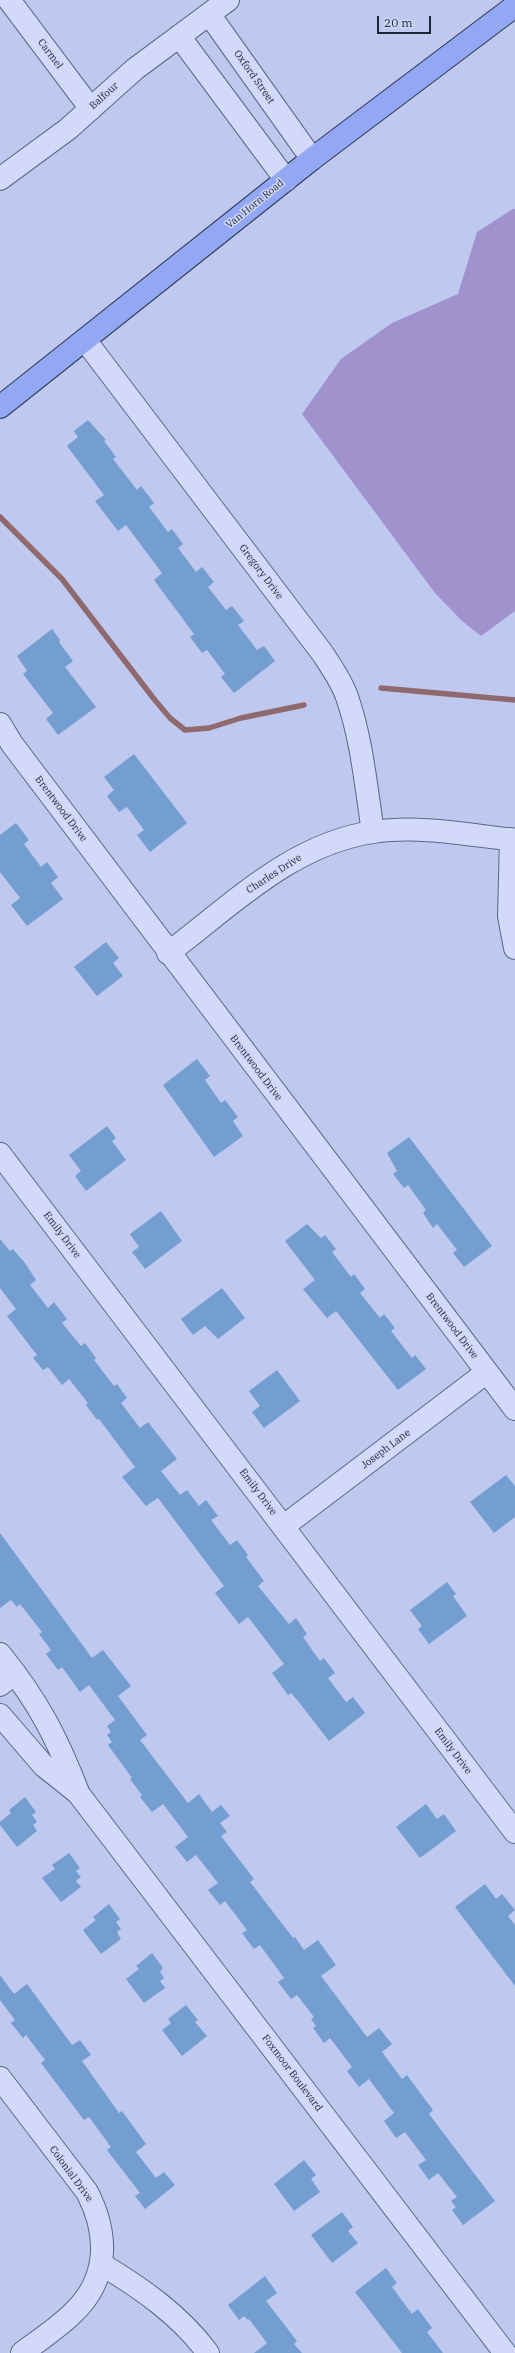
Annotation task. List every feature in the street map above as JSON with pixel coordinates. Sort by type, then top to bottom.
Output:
[{"type":"main road","name":"Van Horn Road","points":[[0,407],[312,158],[515,6]]},
{"type":"street","name":"Carmel","points":[[9,0],[90,109]]},
{"type":"street","points":[[209,14],[228,0]]},
{"type":"street","name":"Balfour","points":[[0,179],[68,129],[135,69],[209,14]]},
{"type":"street","name":"Oxford Street","points":[[209,14],[312,158]]},
{"type":"street","points":[[179,36],[286,180]]},
{"type":"street","name":"Gregory Drive","points":[[85,340],[323,654],[337,676],[347,696],[356,725],[373,832]]},
{"type":"street","name":"Brentwood Drive","points":[[0,724],[12,744],[168,953],[515,1410]]},
{"type":"street","name":"Charles Drive","points":[[168,953],[263,879],[288,863],[329,844],[373,832],[431,830],[513,840]]},
{"type":"street","points":[[513,840],[509,916],[515,948]]},
{"type":"street","name":"Emily Drive","points":[[0,1154],[515,1832]]},
{"type":"street","name":"Joseph Lane","points":[[284,1526],[487,1372]]},
{"type":"street","name":"Foxmoor Boulevard","points":[[0,1654],[8,1679],[41,1710],[53,1731],[78,1793]]},
{"type":"street","name":"Foxmoor Boulevard","points":[[0,1715],[44,1766],[78,1793],[505,2353]]},
{"type":"street","name":"Colonial Drive","points":[[0,2078],[87,2192],[96,2209],[101,2227],[103,2246],[101,2264],[91,2292],[73,2314],[22,2353]]},
{"type":"street","points":[[101,2264],[159,2303],[178,2320],[208,2353]]},
{"type":"shaded area","points":[[515,209],[515,611],[481,636],[462,621],[435,593],[302,414],[341,359],[392,323],[458,294],[477,232]]},
{"type":"building","points":[[88,420],[106,440],[104,441],[116,457],[113,459],[137,490],[141,486],[154,503],[149,507],[168,532],[172,529],[183,544],[178,548],[196,572],[202,567],[214,582],[208,587],[226,610],[232,606],[244,621],[238,625],[257,650],[264,646],[275,661],[234,693],[221,677],[225,674],[207,650],[202,653],[190,637],[194,634],[154,580],[162,573],[126,525],[118,531],[95,501],[104,495],[67,446],[78,437],[74,431]]},
{"type":"building","points":[[52,629],[60,640],[59,642],[73,661],[65,667],[96,707],[58,735],[46,719],[53,713],[23,674],[27,671],[17,656]]},
{"type":"building","points":[[134,754],[187,823],[150,852],[137,835],[144,830],[127,807],[119,812],[107,796],[114,790],[104,777]]},
{"type":"building","points":[[16,823],[29,840],[24,844],[41,867],[47,862],[58,877],[51,883],[63,899],[27,926],[11,905],[20,898],[0,872],[0,835]]},
{"type":"building","points":[[106,942],[119,958],[113,963],[123,976],[97,996],[74,967]]},
{"type":"building","points":[[197,1059],[210,1076],[205,1080],[221,1103],[225,1100],[238,1117],[233,1121],[243,1136],[214,1157],[163,1085]]},
{"type":"building","points":[[107,1126],[116,1138],[112,1141],[126,1160],[86,1191],[75,1176],[81,1171],[69,1155]]},
{"type":"building","points":[[409,1137],[492,1246],[464,1267],[453,1253],[457,1250],[437,1224],[433,1228],[423,1213],[426,1210],[408,1185],[404,1188],[393,1174],[397,1171],[387,1153]]},
{"type":"building","points":[[161,1211],[182,1241],[145,1269],[132,1252],[139,1247],[130,1234]]},
{"type":"building","points":[[307,1224],[321,1238],[325,1235],[336,1249],[332,1252],[351,1277],[354,1274],[365,1289],[360,1293],[380,1318],[384,1314],[395,1328],[391,1331],[412,1358],[415,1355],[426,1369],[398,1390],[336,1311],[327,1318],[303,1289],[315,1280],[285,1241]]},
{"type":"building","points":[[0,1239],[10,1251],[13,1249],[25,1263],[36,1280],[30,1285],[48,1308],[54,1302],[67,1319],[62,1323],[81,1346],[85,1343],[96,1358],[94,1360],[114,1386],[117,1384],[127,1398],[121,1403],[140,1428],[148,1422],[177,1459],[161,1471],[180,1495],[187,1490],[199,1506],[206,1500],[218,1516],[211,1520],[230,1545],[237,1540],[248,1555],[246,1557],[264,1581],[258,1586],[289,1624],[296,1618],[307,1634],[303,1637],[320,1661],[324,1658],[335,1673],[328,1678],[346,1702],[353,1697],[365,1713],[329,1741],[298,1701],[291,1693],[288,1695],[272,1673],[284,1664],[248,1617],[239,1624],[215,1593],[224,1586],[158,1498],[146,1506],[122,1477],[135,1467],[99,1419],[97,1420],[86,1405],[88,1403],[69,1379],[62,1385],[48,1367],[43,1370],[33,1358],[37,1355],[7,1316],[16,1309],[0,1288]]},
{"type":"building","points":[[222,1288],[245,1318],[218,1339],[205,1326],[193,1335],[181,1319]]},
{"type":"building","points":[[277,1370],[300,1401],[264,1428],[252,1412],[260,1406],[249,1391]]},
{"type":"building","points":[[506,1475],[515,1486],[515,1517],[494,1533],[470,1502]]},
{"type":"building","points":[[0,1533],[92,1658],[103,1650],[131,1686],[118,1696],[147,1735],[140,1740],[188,1803],[199,1794],[212,1812],[221,1805],[230,1816],[220,1823],[227,1832],[221,1836],[254,1879],[250,1882],[304,1950],[318,1940],[336,1965],[321,1976],[367,2037],[379,2028],[392,2044],[382,2052],[402,2079],[407,2075],[433,2110],[429,2114],[495,2201],[463,2225],[452,2210],[456,2207],[451,2201],[457,2197],[438,2173],[429,2180],[418,2165],[426,2160],[405,2132],[396,2138],[384,2121],[394,2113],[369,2079],[359,2087],[347,2071],[352,2067],[330,2038],[324,2043],[313,2028],[316,2026],[311,2019],[314,2017],[297,1995],[291,1999],[278,1982],[284,1978],[260,1945],[254,1949],[242,1933],[247,1930],[225,1901],[220,1905],[208,1890],[218,1883],[196,1855],[187,1862],[175,1847],[188,1837],[163,1804],[152,1812],[140,1797],[142,1795],[130,1779],[132,1778],[108,1745],[112,1742],[107,1735],[111,1732],[107,1726],[115,1720],[89,1685],[80,1692],[62,1667],[58,1670],[46,1654],[51,1650],[39,1634],[42,1632],[20,1604],[17,1607],[11,1600],[0,1608]]},
{"type":"building","points":[[447,1582],[456,1594],[453,1596],[467,1616],[429,1644],[418,1629],[422,1626],[410,1610]]},
{"type":"building","points":[[25,1797],[36,1812],[32,1815],[37,1822],[33,1825],[37,1831],[17,1847],[0,1825],[0,1822],[11,1813],[9,1810]]},
{"type":"building","points":[[426,1804],[437,1819],[444,1814],[456,1831],[420,1858],[396,1827]]},
{"type":"building","points":[[69,1853],[80,1868],[76,1871],[81,1877],[76,1881],[81,1887],[61,1902],[42,1878],[55,1869],[52,1865]]},
{"type":"building","points":[[485,1884],[496,1899],[502,1894],[515,1910],[508,1916],[515,1925],[515,1986],[455,1907]]},
{"type":"building","points":[[109,1904],[120,1919],[116,1922],[121,1929],[117,1932],[121,1939],[101,1954],[83,1930],[96,1920],[93,1917]]},
{"type":"building","points":[[152,1953],[163,1968],[160,1972],[164,1978],[160,1981],[165,1988],[144,2003],[126,1979],[139,1969],[136,1966]]},
{"type":"building","points":[[0,1975],[14,1994],[27,1984],[72,2045],[80,2040],[91,2055],[82,2061],[119,2113],[122,2111],[146,2144],[136,2152],[156,2178],[164,2172],[175,2185],[145,2209],[135,2196],[140,2193],[107,2150],[111,2147],[89,2117],[84,2120],[41,2063],[45,2060],[26,2035],[23,2038],[11,2023],[15,2020],[0,2000]]},
{"type":"building","points":[[186,2005],[198,2020],[195,2022],[207,2036],[182,2056],[162,2030],[171,2023],[168,2019]]},
{"type":"building","points":[[304,2160],[316,2175],[311,2179],[320,2192],[294,2211],[274,2184]]},
{"type":"building","points":[[342,2212],[353,2227],[348,2231],[358,2243],[332,2263],[311,2235]]},
{"type":"building","points":[[386,2268],[397,2283],[392,2287],[412,2314],[418,2309],[432,2328],[427,2332],[443,2353],[402,2353],[355,2292]]},
{"type":"building","points":[[265,2276],[277,2293],[266,2301],[297,2341],[294,2344],[302,2353],[254,2353],[267,2343],[249,2319],[248,2320],[244,2316],[239,2320],[228,2305]]},
{"type":"waterway","points":[[0,517],[62,579],[154,699],[170,718],[185,730],[209,728],[241,718],[304,705]]},
{"type":"waterway","points":[[381,688],[515,700]]}]
